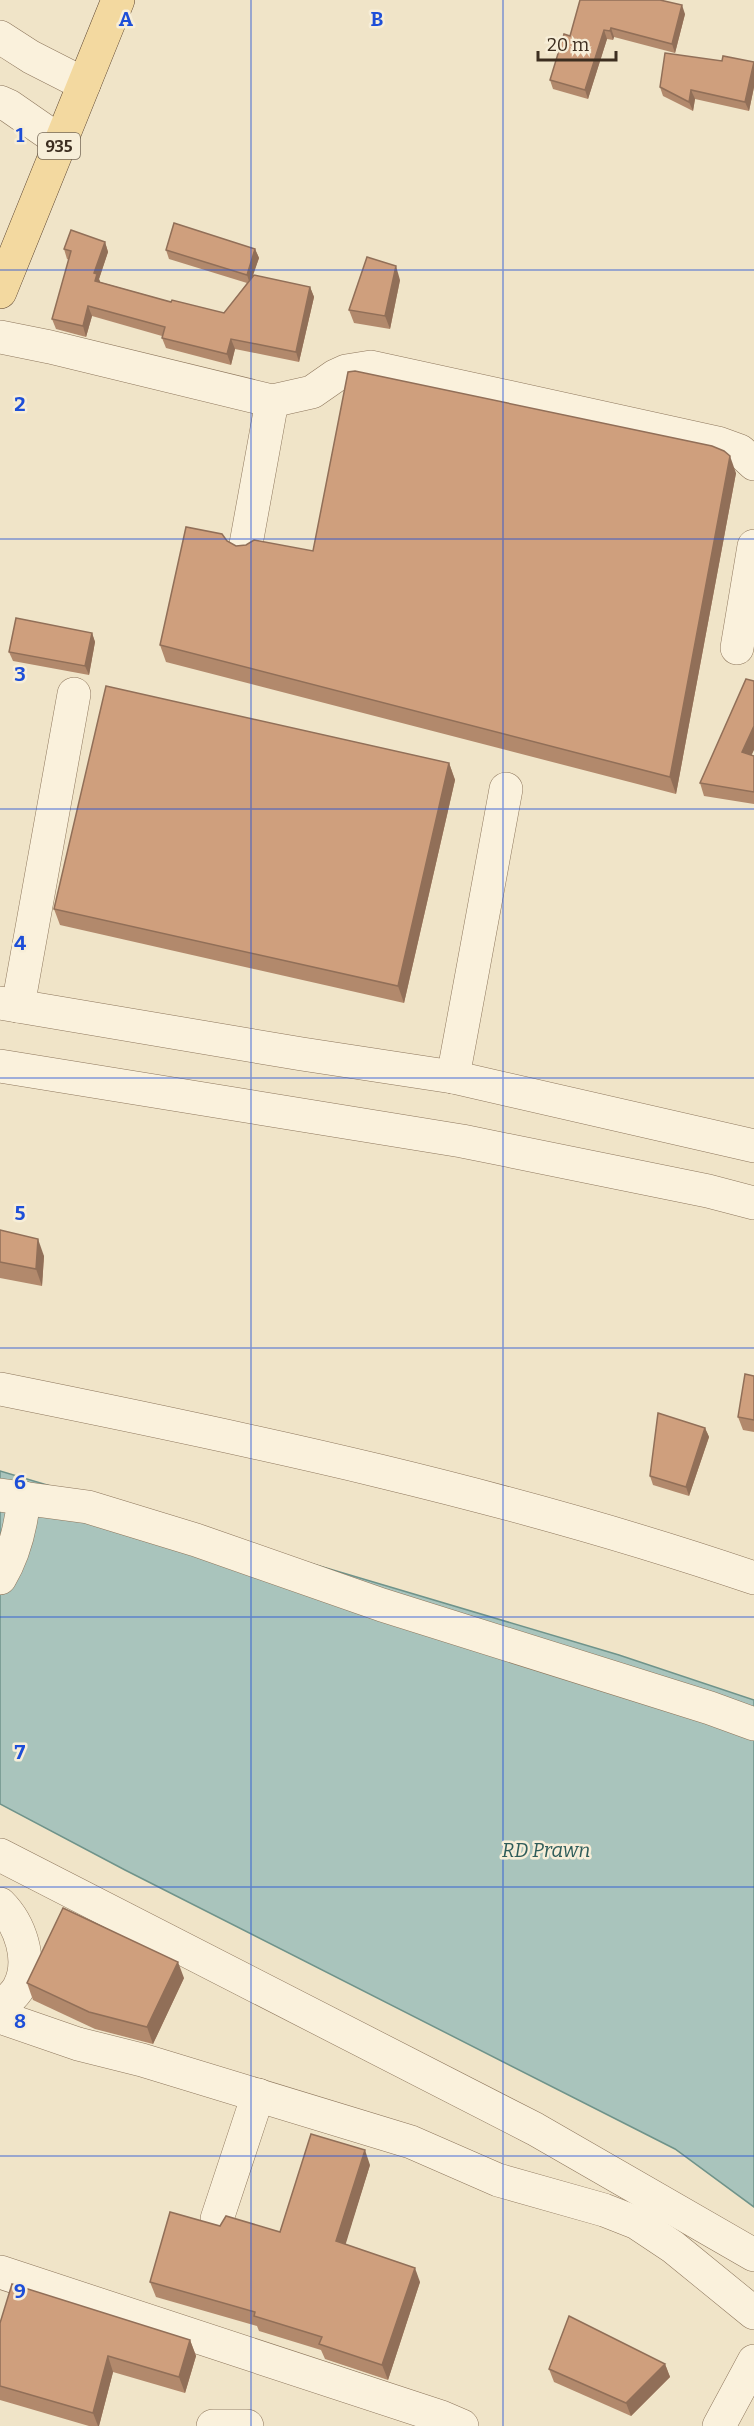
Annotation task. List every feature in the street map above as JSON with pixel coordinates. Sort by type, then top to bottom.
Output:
[{"type":"main road","name":"935","points":[[0,292],[118,0]]},
{"type":"lane","points":[[0,37],[31,57],[84,84]]},
{"type":"lane","points":[[0,102],[61,142]]},
{"type":"lane","points":[[0,337],[50,346],[272,400],[312,392],[341,374],[371,367],[718,443],[740,451],[754,464]]},
{"type":"lane","points":[[246,544],[272,400]]},
{"type":"lane","points":[[736,648],[754,546]]},
{"type":"lane","points":[[74,694],[9,1004],[302,1054],[453,1077],[754,1146]]},
{"type":"lane","points":[[453,1077],[506,789]]},
{"type":"lane","points":[[0,1066],[462,1141],[708,1191],[754,1203]]},
{"type":"lane","points":[[0,1389],[195,1428],[471,1493],[688,1556],[754,1578]]},
{"type":"lane","points":[[0,1578],[11,1560],[21,1528],[12,1496],[88,1507],[164,1530],[382,1605],[710,1708],[754,1724]]},
{"type":"lane","points":[[0,1855],[535,2129],[754,2255]]},
{"type":"lane","points":[[0,1904],[9,1913],[21,1936],[25,1957],[19,1988],[0,2008]]},
{"type":"lane","points":[[0,2017],[78,2044],[142,2060],[411,2142],[463,2167],[509,2184],[604,2210],[637,2223],[673,2247],[754,2313]]},
{"type":"lane","points":[[217,2219],[258,2095]]},
{"type":"lane","points":[[0,2272],[442,2423]]},
{"type":"lane","points":[[719,2426],[754,2361]]},
{"type":"lane","points":[[213,2426],[247,2426]]},
{"type":"water","name":"RD Prawn","points":[[0,1471],[619,1655],[754,1700],[754,2207],[675,2149],[125,1870],[0,1804]]},
{"type":"building","points":[[580,0],[660,0],[682,5],[672,44],[611,28],[610,31],[604,30],[585,90],[550,80],[564,34],[570,36]]},
{"type":"building","points":[[665,53],[722,61],[723,56],[754,62],[745,102],[691,90],[689,102],[660,87]]},
{"type":"building","points":[[174,223],[255,249],[247,275],[166,250]]},
{"type":"building","points":[[71,230],[105,242],[94,273],[97,274],[95,281],[171,302],[172,300],[224,313],[254,275],[310,287],[296,352],[231,339],[227,354],[162,338],[165,327],[88,306],[83,326],[52,319],[71,251],[64,249]]},
{"type":"building","points":[[367,257],[396,266],[385,316],[349,310]]},
{"type":"building","points":[[355,371],[712,446],[730,456],[670,777],[160,645],[186,527],[222,534],[227,541],[236,546],[246,545],[254,540],[313,551],[348,372]]},
{"type":"building","points":[[16,618],[92,633],[85,666],[9,652]]},
{"type":"building","points":[[746,679],[754,681],[754,726],[742,752],[754,756],[754,792],[700,783]]},
{"type":"building","points":[[106,686],[449,763],[398,986],[54,909]]},
{"type":"building","points":[[0,1230],[38,1239],[36,1269],[0,1262]]},
{"type":"building","points":[[745,1374],[754,1376],[754,1420],[738,1417]]},
{"type":"building","points":[[658,1413],[705,1428],[686,1487],[650,1476]]},
{"type":"building","points":[[63,1908],[178,1962],[147,2027],[89,2012],[27,1983]]},
{"type":"building","points":[[311,2134],[365,2150],[336,2241],[415,2268],[382,2365],[319,2344],[322,2337],[254,2316],[255,2312],[150,2282],[170,2212],[220,2226],[226,2216],[280,2232]]},
{"type":"building","points":[[12,2284],[190,2340],[179,2377],[108,2356],[93,2413],[0,2386],[0,2323]]},
{"type":"building","points":[[569,2316],[665,2364],[626,2403],[549,2369]]}]
